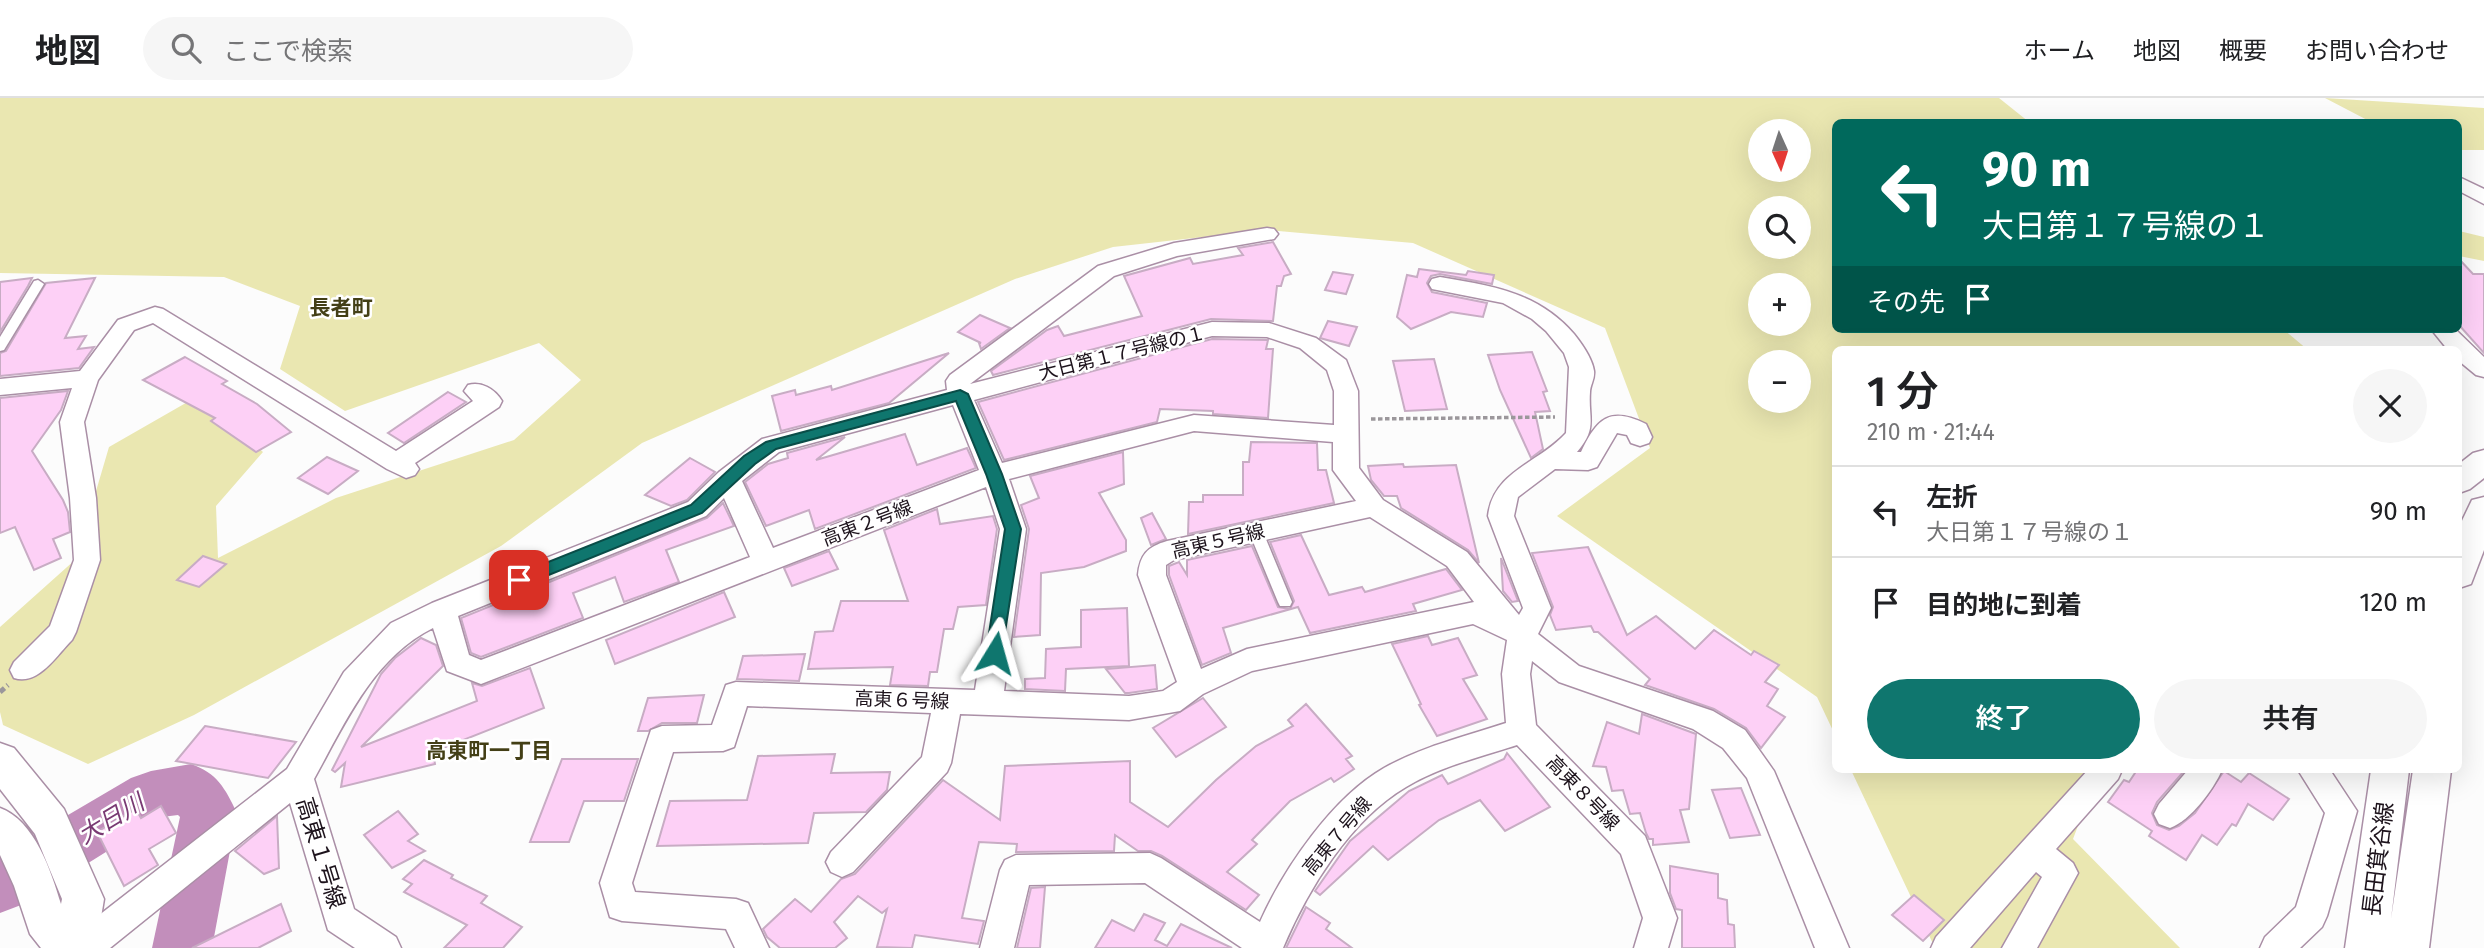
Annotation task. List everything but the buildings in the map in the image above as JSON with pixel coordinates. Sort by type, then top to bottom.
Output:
[{"type":"street","points":[[2462,185],[2484,199]]},
{"type":"street","points":[[2462,204],[2484,199]]},
{"type":"street","points":[[988,703],[1013,529],[994,474],[960,394],[958,381],[1106,271],[1174,250],[1267,234]]},
{"type":"street","points":[[1440,284],[1511,297],[1540,311],[1579,358],[1583,377],[1577,388],[1581,427],[1566,448],[1510,487],[1500,502],[1501,516],[1537,608],[1522,637],[1516,674],[1522,730]]},
{"type":"street","points":[[24,670],[62,632],[86,560],[83,498],[72,422],[87,378],[126,325],[155,314],[401,466],[490,401],[476,391]]},
{"type":"street","name":"大日第１７号線の１","points":[[297,779],[354,680],[401,632],[442,611],[696,509],[728,478],[771,445],[1212,330],[1269,330],[1308,343],[1338,366],[1354,427],[1346,470],[1374,507],[1457,559],[1487,599],[1522,637],[1569,674],[1703,720],[1734,739],[1759,771],[1832,948]]},
{"type":"street","points":[[2462,352],[2484,369]]},
{"type":"street","points":[[0,387],[87,378]]},
{"type":"street","name":"高東２号線","points":[[442,611],[457,663],[481,672],[994,474],[1194,423],[1354,427]]},
{"type":"street","points":[[1550,460],[1588,461],[1604,430],[1612,424],[1637,430],[1640,437]]},
{"type":"street","points":[[2462,479],[2484,461]]},
{"type":"street","points":[[728,478],[766,562]]},
{"type":"street","name":"高東５号線","points":[[1193,687],[1152,575],[1153,560],[1167,551],[1374,507]]},
{"type":"street","points":[[2462,566],[2472,534],[2484,509]]},
{"type":"street","name":"高東６号線","points":[[752,948],[736,914],[622,905],[616,883],[662,739],[723,738],[736,694],[1129,708],[1170,702],[1193,687],[1247,661],[1475,612],[1522,637]]},
{"type":"street","points":[[842,862],[936,763],[948,701]]},
{"type":"street","name":"高東７号線","points":[[1266,946],[1304,872],[1366,798],[1395,777],[1522,730]]},
{"type":"street","name":"高東８号線","points":[[1522,730],[1634,846],[1660,918],[1651,948]]},
{"type":"street","points":[[0,760],[50,822],[70,866],[83,899],[75,948]]},
{"type":"street","points":[[1948,948],[2103,773]]},
{"type":"street","points":[[2170,814],[2204,773]]},
{"type":"street","points":[[2277,948],[2311,916],[2341,811],[2309,773]]},
{"type":"street","name":"長田箕谷線","points":[[2366,948],[2390,773]]},
{"type":"street","name":"長田箕谷線","points":[[2409,948],[2432,773]]},
{"type":"street","points":[[83,948],[134,911],[297,779]]},
{"type":"street","name":"高東１号線","points":[[297,779],[340,919],[384,948]]},
{"type":"street","points":[[7,834],[35,886],[46,920],[68,948]]},
{"type":"street","points":[[2019,948],[2062,873],[2034,851]]},
{"type":"street","points":[[997,948],[1016,870],[1150,868],[1266,946]]},
{"type":"lane","points":[[0,347],[38,284]]},
{"type":"lane","points":[[1256,532],[1285,602]]},
{"type":"path","points":[[1354,427],[1557,417]]},
{"type":"shaded area","points":[[0,98],[1999,98],[2025,119],[1832,119],[1832,333],[2288,333],[2303,346],[1832,346],[1832,729],[1817,697],[1557,516],[1650,448],[1605,328],[1413,243],[1266,230],[1113,247],[1015,279],[642,443],[501,546],[194,715],[88,764],[3,725],[0,712],[0,627],[76,559],[109,447],[198,396],[263,452],[216,506],[218,558],[336,498],[514,440],[581,380],[539,343],[345,411],[280,369],[300,306],[224,277],[0,273]]},
{"type":"shaded area","points":[[2325,98],[2484,108],[2484,150],[2462,150],[2462,119],[2365,119]]},
{"type":"shaded area","points":[[2462,232],[2484,237],[2484,261],[2462,257]]},
{"type":"shaded area","points":[[1852,773],[2098,773],[2073,839],[2180,948],[1935,948]]},
{"type":"waterway","name":"大日川","points":[[0,886],[151,795],[191,788],[209,813],[182,948]]},
{"type":"district","name":"長者町","points":[[341,308]]},
{"type":"district","name":"高東町一丁目","points":[[489,751]]},
{"type":"route","points":[[519,580],[696,509],[749,460],[771,445],[960,394],[994,474],[1013,529],[995,653]]}]
